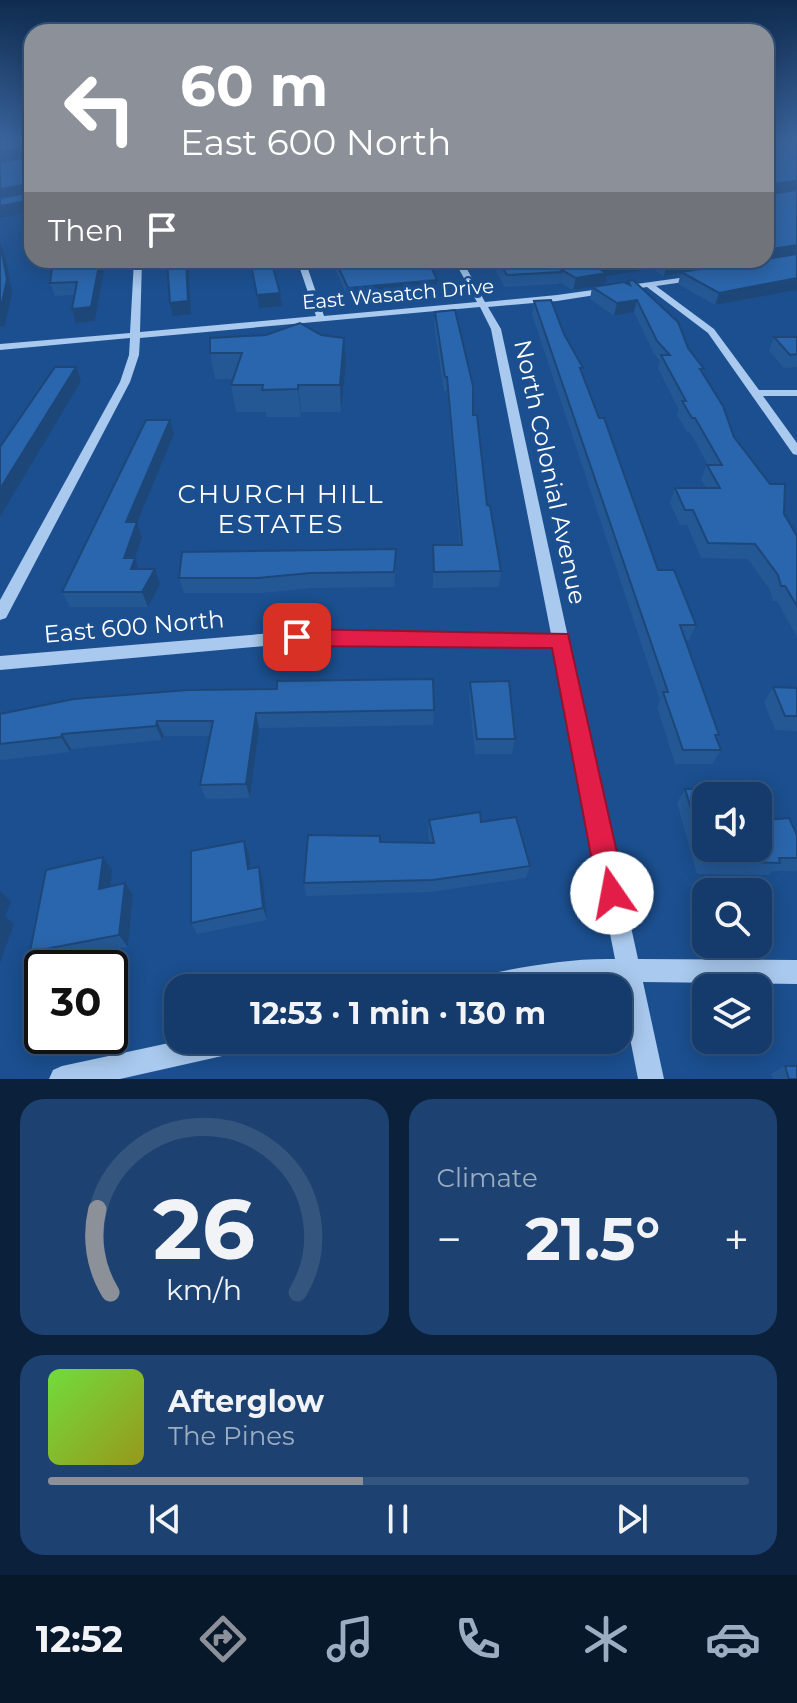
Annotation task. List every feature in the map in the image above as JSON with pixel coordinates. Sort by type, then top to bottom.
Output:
[{"type":"street","points":[[0,614],[125,382],[134,355],[138,268]]},
{"type":"street","points":[[304,268],[321,319]]},
{"type":"street","name":"North Colonial Avenue","points":[[463,268],[496,329],[651,1079]]},
{"type":"street","name":"East Wasatch Drive","points":[[0,347],[568,297],[709,275]]},
{"type":"street","points":[[649,285],[711,331],[797,451]]},
{"type":"street","points":[[757,393],[797,393]]},
{"type":"street","name":"East 600 North","points":[[0,663],[297,637],[561,640]]},
{"type":"street","points":[[550,974],[797,972]]},
{"type":"street","points":[[62,1079],[99,1075],[184,1054]]},
{"type":"building","points":[[797,190],[797,245],[774,249],[774,193]]},
{"type":"building","points":[[24,193],[24,202],[0,206],[0,198]]},
{"type":"building","points":[[0,244],[7,279],[0,312]]},
{"type":"building","points":[[797,254],[797,278],[719,293],[681,272],[707,268],[774,268],[774,258]]},
{"type":"building","points":[[52,268],[98,268],[91,307],[72,309],[77,282],[50,283]]},
{"type":"building","points":[[168,268],[186,268],[188,301],[170,303]]},
{"type":"building","points":[[252,268],[273,268],[280,293],[257,295]]},
{"type":"building","points":[[339,268],[432,268],[437,280],[348,288]]},
{"type":"building","points":[[502,268],[598,268],[607,273],[576,278],[560,269],[561,272],[507,275]]},
{"type":"building","points":[[633,280],[678,322],[688,348],[704,369],[700,369],[723,406],[734,437],[770,484],[785,484],[784,514],[797,536],[797,606],[755,544],[708,543],[693,510],[685,510],[675,488],[720,488],[707,465],[722,465],[682,401],[686,401],[661,355],[670,355],[657,341],[637,300],[617,303],[592,287],[624,282],[630,285],[628,281]]},
{"type":"building","points":[[551,300],[564,334],[583,368],[580,368],[599,418],[604,418],[658,570],[674,570],[696,625],[680,625],[719,735],[715,735],[721,750],[683,750],[663,692],[668,692],[534,301]]},
{"type":"building","points":[[455,310],[473,386],[473,415],[477,415],[487,505],[490,506],[501,571],[434,572],[433,545],[462,545],[447,377],[435,312]]},
{"type":"building","points":[[300,323],[321,335],[344,338],[340,385],[298,385],[298,389],[262,390],[263,385],[231,385],[242,353],[210,353],[210,338],[266,335]]},
{"type":"building","points":[[774,337],[797,337],[797,354],[790,355]]},
{"type":"building","points":[[55,367],[76,367],[0,489],[0,447]]},
{"type":"building","points":[[146,420],[170,420],[126,522],[137,522],[124,558],[135,558],[131,569],[155,569],[142,592],[62,592]]},
{"type":"building","points":[[396,549],[394,572],[179,578],[182,552]]},
{"type":"building","points":[[433,679],[434,710],[256,713],[246,784],[200,785],[213,721],[157,721],[156,726],[62,734],[61,737],[0,744],[0,714],[74,699],[188,690],[277,689],[277,681]]},
{"type":"building","points":[[509,681],[515,739],[477,739],[470,682]]},
{"type":"building","points":[[773,687],[797,688],[797,716],[785,716]]},
{"type":"building","points":[[685,789],[692,789],[692,812]]},
{"type":"building","points":[[480,812],[481,822],[516,817],[530,866],[433,880],[304,883],[308,835],[380,836],[380,842],[434,843],[429,820]]},
{"type":"building","points":[[789,818],[797,835],[797,858],[779,858],[780,863],[744,862],[772,862],[772,819]]},
{"type":"building","points":[[244,841],[248,869],[259,867],[263,908],[191,923],[191,851]]},
{"type":"building","points":[[103,857],[99,889],[125,883],[119,935],[30,950],[46,870]]},
{"type":"building","points":[[785,1066],[797,1066],[797,1079],[789,1079]]},
{"type":"district","name":"CHURCH HILL ESTATES","points":[[281,509]]},
{"type":"route","points":[[297,637],[561,640],[612,893]]}]
